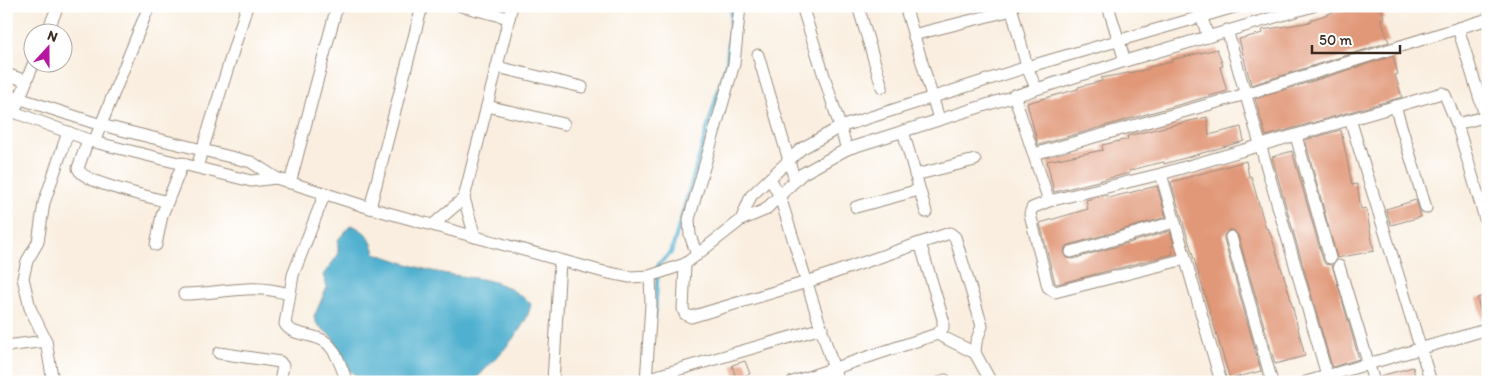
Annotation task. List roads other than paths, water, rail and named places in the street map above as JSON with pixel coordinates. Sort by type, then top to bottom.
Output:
[{"type":"street","points":[[51,22],[58,6]]},
{"type":"street","points":[[149,6],[101,125],[78,168],[82,175],[102,184],[167,202]]},
{"type":"street","points":[[197,167],[247,6]]},
{"type":"street","points":[[290,183],[337,6]]},
{"type":"street","points":[[370,208],[422,6]]},
{"type":"street","points":[[461,6],[510,12],[464,198],[475,237]]},
{"type":"street","points":[[697,255],[690,235],[689,219],[734,64],[740,6]]},
{"type":"street","points":[[802,6],[847,149]]},
{"type":"street","points":[[858,6],[882,87]]},
{"type":"street","points":[[905,6],[940,119]]},
{"type":"street","points":[[1108,6],[1125,60]]},
{"type":"street","points":[[741,220],[751,196],[789,160],[801,149],[840,128],[1027,67],[1119,40],[1200,12],[1238,6]]},
{"type":"street","points":[[6,94],[101,125],[251,162],[276,178],[370,208],[434,224],[560,261],[621,275],[653,276],[684,265],[741,220],[765,210],[802,174],[847,149],[1125,60],[1208,37],[1287,10],[1313,6]]},
{"type":"street","points":[[914,35],[1011,8],[1027,67],[1036,88]]},
{"type":"street","points":[[1200,12],[1208,37]]},
{"type":"street","points":[[1034,154],[1246,94],[1488,19]]},
{"type":"street","points":[[1457,124],[1487,120],[1458,28]]},
{"type":"street","points":[[1227,30],[1328,379]]},
{"type":"street","points":[[758,55],[795,181]]},
{"type":"street","points":[[497,67],[582,87]]},
{"type":"street","points":[[30,72],[20,98],[10,111],[91,141],[251,181],[276,178]]},
{"type":"street","points":[[6,74],[26,81]]},
{"type":"street","points":[[1185,259],[1055,292],[1048,287],[1030,214],[1032,208],[1049,201],[1160,174],[1442,93],[1446,94],[1457,124],[1488,229]]},
{"type":"street","points":[[1014,96],[1049,201]]},
{"type":"street","points":[[487,106],[564,124]]},
{"type":"street","points":[[1395,106],[1426,208]]},
{"type":"street","points":[[1350,118],[1431,382]]},
{"type":"street","points":[[903,130],[926,212]]},
{"type":"street","points":[[53,382],[46,341],[30,308],[23,278],[27,261],[38,242],[44,202],[68,132]]},
{"type":"street","points":[[1296,136],[1374,382]]},
{"type":"street","points":[[915,176],[975,160]]},
{"type":"street","points":[[156,245],[158,227],[183,163]]},
{"type":"street","points":[[1160,174],[1222,382]]},
{"type":"street","points":[[770,178],[780,197],[838,382]]},
{"type":"street","points":[[856,207],[919,190]]},
{"type":"street","points":[[325,194],[293,276],[289,294],[286,327],[322,339],[329,345],[347,382]]},
{"type":"street","points":[[434,224],[464,198]]},
{"type":"street","points":[[1071,252],[1174,222]]},
{"type":"street","points":[[684,265],[683,308],[685,314],[691,317],[807,282],[950,233],[955,237],[982,326],[976,342],[975,353],[990,382]]},
{"type":"street","points":[[1231,237],[1272,382]]},
{"type":"street","points":[[793,382],[834,370],[937,334],[943,328],[944,319],[920,243]]},
{"type":"street","points":[[553,382],[560,261]]},
{"type":"street","points":[[653,276],[646,380],[822,328]]},
{"type":"street","points":[[184,294],[218,293],[245,287],[289,294]]},
{"type":"street","points":[[1306,382],[1328,379],[1488,329]]},
{"type":"street","points":[[937,334],[975,353]]},
{"type":"street","points":[[6,346],[46,341]]},
{"type":"street","points":[[219,353],[280,362],[283,366],[280,382]]},
{"type":"water","points":[[351,225],[367,235],[375,253],[416,267],[489,281],[508,288],[531,304],[523,325],[473,382],[364,382],[345,367],[333,338],[317,324],[314,317],[327,287],[323,275],[338,255],[338,240]]},
{"type":"waterway","points":[[655,318],[658,264],[671,253],[727,61],[732,6]]}]
